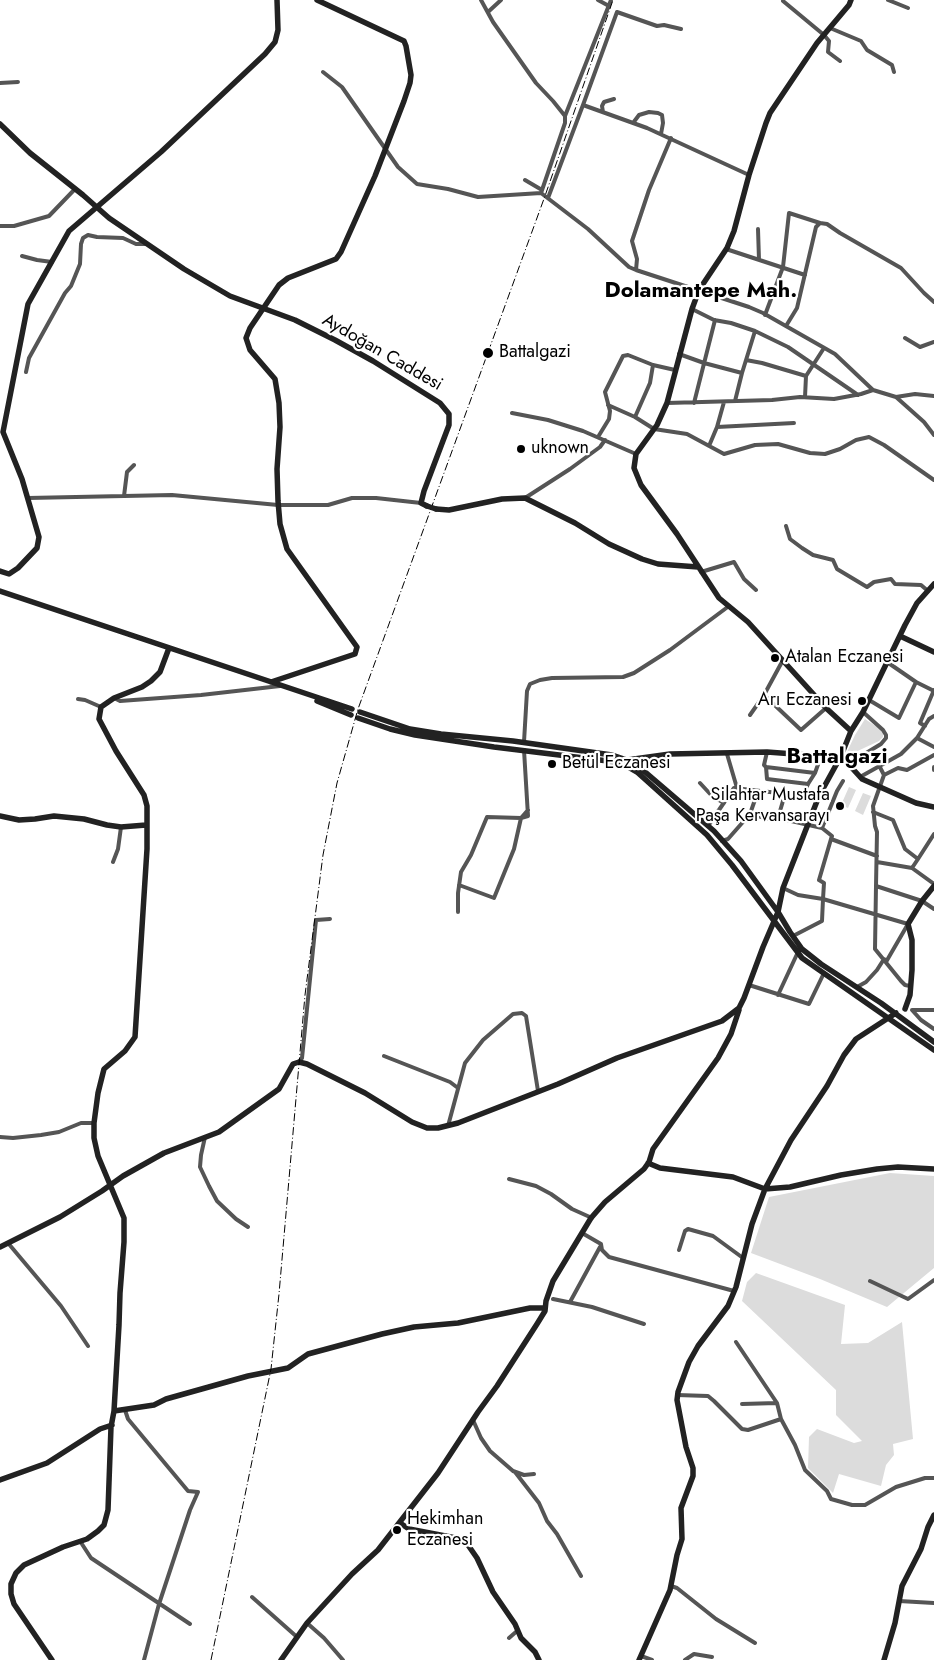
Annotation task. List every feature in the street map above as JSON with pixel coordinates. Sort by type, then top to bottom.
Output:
[{"type":"street","points":[[0,572],[9,574],[30,557],[37,548],[39,537],[28,498],[3,432],[28,304],[69,230],[161,152],[265,54],[275,42],[278,30],[278,0]]},
{"type":"street","points":[[271,682],[355,654],[357,647],[287,549],[280,524],[278,505],[279,403],[274,379],[250,350],[246,338],[250,328],[279,285],[288,278],[336,259],[341,252],[375,176],[410,83],[404,42],[317,0]]},
{"type":"street","points":[[481,0],[536,82],[565,116]]},
{"type":"street","points":[[488,12],[501,0]]},
{"type":"street","points":[[598,0],[609,6]]},
{"type":"street","points":[[542,192],[565,123],[565,116],[611,0]]},
{"type":"street","points":[[851,0],[849,6],[824,35],[770,113],[749,174],[734,232],[726,249],[699,290],[679,354],[667,403],[654,429],[636,454],[634,468],[641,485],[677,534],[719,598],[748,622],[826,708],[851,731]]},
{"type":"street","points":[[888,0],[908,8]]},
{"type":"street","points":[[783,1],[824,35],[829,41],[828,52],[840,61]]},
{"type":"street","points":[[548,198],[617,12],[657,26],[664,25],[681,29]]},
{"type":"street","points":[[657,26],[658,20]]},
{"type":"street","points":[[830,28],[861,41],[867,50],[892,65],[894,72]]},
{"type":"street","points":[[323,72],[342,87],[398,168],[417,184],[448,189],[478,197],[542,192]]},
{"type":"street","points":[[0,83],[18,82]]},
{"type":"street","points":[[603,112],[602,106],[604,102],[614,99]]},
{"type":"street","points":[[583,104],[671,138],[749,174]]},
{"type":"street","points":[[633,123],[639,115],[649,112],[658,113],[662,115],[661,134]]},
{"type":"street","name":"Aydoğan Caddesi","points":[[0,124],[30,153],[109,218],[184,269],[230,296],[295,320],[373,361],[440,403],[449,414],[449,425],[421,503]]},
{"type":"street","points":[[636,270],[637,260],[632,241],[671,138]]},
{"type":"street","points":[[525,180],[588,229],[629,266],[636,270],[749,307],[786,326],[835,354],[873,390],[896,397],[924,422],[934,435]]},
{"type":"street","points":[[0,226],[14,226],[49,216],[76,189]]},
{"type":"street","points":[[765,315],[783,267],[788,212],[826,224],[901,268],[934,302]]},
{"type":"street","points":[[786,326],[797,308],[816,227],[820,223]]},
{"type":"street","points":[[758,229],[758,260]]},
{"type":"street","points":[[26,372],[29,358],[65,293],[71,286],[80,264],[83,238],[88,235],[123,238],[136,244],[148,244]]},
{"type":"street","points":[[726,249],[805,275]]},
{"type":"street","points":[[22,256],[52,262]]},
{"type":"street","points":[[692,309],[715,320],[731,323],[755,332],[788,347],[858,395]]},
{"type":"street","points":[[694,403],[715,320]]},
{"type":"street","points":[[735,401],[755,332]]},
{"type":"street","points":[[904,338],[920,348],[934,342]]},
{"type":"street","points":[[805,397],[806,376],[824,348]]},
{"type":"street","points":[[679,354],[742,373]]},
{"type":"street","points":[[598,437],[609,419],[610,411],[604,392],[623,356],[628,355],[653,365],[675,370]]},
{"type":"street","points":[[746,360],[762,362],[806,376]]},
{"type":"street","points":[[635,417],[650,383],[653,365]]},
{"type":"street","points":[[667,403],[772,400],[805,397],[834,399],[873,390]]},
{"type":"street","points":[[896,397],[915,394],[934,396]]},
{"type":"street","points":[[709,446],[724,402]]},
{"type":"street","points":[[608,405],[635,417],[654,429],[687,434],[724,454],[755,445],[778,444],[810,453],[825,454],[840,449],[856,440],[869,437],[884,445],[934,480]]},
{"type":"street","points":[[512,413],[548,420],[598,437],[636,454]]},
{"type":"street","points":[[717,427],[794,423]]},
{"type":"street","points":[[525,498],[570,469],[600,447],[605,440]]},
{"type":"street","points":[[124,496],[127,472],[134,465]]},
{"type":"street","points":[[28,498],[172,494],[278,505],[328,505],[352,498],[376,498],[421,503],[436,509],[449,510],[502,499],[525,498],[575,523],[609,544],[658,564],[700,569],[734,562],[744,578],[756,590]]},
{"type":"street","points":[[786,526],[790,539],[813,555],[833,560],[837,570],[867,587],[874,582],[891,579],[895,584],[921,585],[928,591]]},
{"type":"street","points":[[281,1660],[307,1623],[352,1574],[378,1550],[438,1473],[537,1324],[545,1308],[553,1281],[592,1218],[605,1202],[644,1170],[653,1149],[718,1058],[731,1034],[739,1008],[778,912],[783,888],[818,799],[917,603],[934,584]]},
{"type":"street","points":[[0,591],[283,686],[352,712]]},
{"type":"street","points":[[524,742],[527,691],[530,684],[552,678],[623,676],[634,673],[670,650],[729,606]]},
{"type":"street","points":[[900,636],[934,652]]},
{"type":"street","points":[[52,1660],[14,1604],[10,1594],[11,1584],[16,1573],[24,1565],[98,1532],[104,1525],[108,1510],[124,1218],[98,1156],[94,1138],[94,1123],[104,1068],[125,1050],[135,1037],[147,849],[147,806],[144,795],[99,719],[101,707],[114,698],[142,687],[160,672],[169,648]]},
{"type":"street","points":[[750,716],[783,660]]},
{"type":"street","points":[[887,662],[916,682],[934,690],[920,722],[925,726]]},
{"type":"street","points":[[869,700],[899,718],[916,682]]},
{"type":"street","points":[[114,698],[120,701],[283,686]]},
{"type":"street","points":[[764,695],[801,730],[826,708]]},
{"type":"street","points":[[78,699],[101,707]]},
{"type":"street","points":[[848,764],[884,741],[886,735],[863,712]]},
{"type":"street","points":[[934,1029],[921,1020],[856,987],[802,949],[741,861],[708,826],[637,765],[626,763],[415,735],[390,729],[359,715],[426,732],[524,742],[612,756],[626,763],[707,836],[732,865],[802,958],[934,1050]]},
{"type":"street","points":[[860,777],[901,754],[917,738],[929,720],[934,716]]},
{"type":"street","points":[[917,738],[934,748]]},
{"type":"street","points":[[458,912],[461,872],[487,817],[521,818],[528,816],[524,750]]},
{"type":"street","points":[[871,750],[884,774]]},
{"type":"street","points":[[626,763],[670,754],[767,752],[821,756],[834,759],[841,756]]},
{"type":"street","points":[[767,752],[764,765],[766,767],[767,779],[808,784]]},
{"type":"street","points":[[727,754],[736,788]]},
{"type":"street","points":[[802,796],[815,773],[821,756]]},
{"type":"street","points":[[841,756],[860,777],[916,803],[934,808]]},
{"type":"street","points":[[910,986],[901,981],[875,949],[874,945],[877,832],[873,812],[874,800],[884,774],[898,768],[907,770],[934,756]]},
{"type":"street","points":[[766,767],[815,773]]},
{"type":"street","points":[[822,828],[843,781]]},
{"type":"street","points":[[700,783],[712,796],[724,803]]},
{"type":"street","points":[[708,826],[734,788],[818,799]]},
{"type":"street","points":[[722,841],[728,839],[750,814],[758,791]]},
{"type":"street","points":[[778,818],[785,794]]},
{"type":"street","points":[[873,812],[893,820],[905,849],[918,859]]},
{"type":"street","points":[[750,814],[822,828],[832,836],[819,880],[824,883],[822,921],[793,936]]},
{"type":"street","points":[[0,816],[19,820],[54,816],[121,827],[146,825]]},
{"type":"street","points":[[459,885],[494,898],[514,849],[521,818]]},
{"type":"street","points":[[113,862],[118,849],[121,827]]},
{"type":"street","points":[[912,868],[934,834]]},
{"type":"street","points":[[831,839],[877,856]]},
{"type":"street","points":[[856,987],[866,982],[885,960],[934,885],[912,868],[877,862]]},
{"type":"street","points":[[876,886],[922,901],[934,909]]},
{"type":"street","points":[[768,898],[774,898],[783,888]]},
{"type":"street","points":[[783,888],[798,895],[823,899],[908,924]]},
{"type":"street","points":[[299,1062],[302,1058],[316,920],[330,918]]},
{"type":"street","points":[[904,1011],[910,995],[912,970],[912,940],[908,924]]},
{"type":"street","points":[[778,995],[798,952]]},
{"type":"street","points":[[749,985],[809,1004],[824,973]]},
{"type":"street","points":[[0,1247],[60,1216],[123,1176],[164,1153],[219,1132],[279,1088],[293,1064],[299,1062],[307,1064],[365,1093],[412,1122],[427,1128],[438,1128],[458,1123],[558,1084],[617,1058],[722,1021],[739,1008]]},
{"type":"street","points":[[652,1660],[640,1658],[671,1586],[682,1539],[681,1508],[693,1476],[693,1468],[680,1418],[678,1395],[694,1354],[728,1306],[734,1291],[752,1224],[765,1189],[791,1140],[856,1039],[889,1018],[904,1011],[934,1010]]},
{"type":"street","points":[[904,1011],[934,1042]]},
{"type":"street","points":[[448,1126],[465,1064],[483,1040],[514,1014],[522,1013],[526,1016],[538,1091]]},
{"type":"street","points":[[384,1056],[450,1082],[458,1088]]},
{"type":"street","points":[[0,1137],[13,1138],[41,1135],[59,1132],[81,1123],[94,1123]]},
{"type":"street","points":[[205,1137],[200,1161],[200,1167],[204,1176],[217,1201],[248,1227]]},
{"type":"street","points":[[648,1163],[660,1168],[733,1177],[765,1189],[790,1187],[877,1169],[898,1167],[934,1169]]},
{"type":"street","points":[[509,1179],[536,1186],[572,1209],[592,1218]]},
{"type":"street","points":[[679,1250],[685,1231],[688,1230],[713,1236],[743,1258]]},
{"type":"street","points":[[582,1233],[601,1246],[602,1250],[609,1257],[734,1291]]},
{"type":"street","points":[[8,1243],[61,1306],[88,1346]]},
{"type":"street","points":[[570,1302],[601,1246]]},
{"type":"street","points":[[870,1281],[908,1299],[934,1280]]},
{"type":"street","points":[[553,1299],[570,1302],[644,1324]]},
{"type":"street","points":[[114,1411],[154,1405],[166,1399],[248,1376],[288,1368],[308,1354],[382,1334],[414,1327],[458,1323],[530,1308],[545,1308]]},
{"type":"street","points":[[736,1342],[777,1404],[781,1419],[795,1444],[805,1470],[827,1491],[831,1499],[852,1504],[865,1504],[896,1487],[925,1478],[934,1478]]},
{"type":"street","points":[[678,1395],[708,1396],[742,1429],[748,1430],[781,1419]]},
{"type":"street","points":[[742,1404],[777,1404]]},
{"type":"street","points":[[125,1410],[128,1419],[188,1491],[198,1492],[190,1510],[159,1604],[144,1660]]},
{"type":"street","points":[[473,1420],[480,1438],[490,1451],[515,1472],[538,1503],[581,1576]]},
{"type":"street","points":[[0,1480],[47,1463],[100,1430],[112,1425]]},
{"type":"street","points":[[515,1472],[524,1475],[534,1474]]},
{"type":"street","points":[[884,1660],[905,1578],[921,1549],[934,1515]]},
{"type":"street","points":[[400,1523],[408,1529],[456,1538],[468,1545],[477,1558],[493,1592],[521,1638],[535,1652],[539,1660]]},
{"type":"street","points":[[80,1541],[91,1558],[190,1624]]},
{"type":"street","points":[[671,1586],[677,1588],[716,1618],[755,1643]]},
{"type":"street","points":[[252,1597],[297,1637]]},
{"type":"street","points":[[899,1601],[934,1603]]},
{"type":"street","points":[[307,1623],[324,1638],[343,1660]]},
{"type":"street","points":[[510,1638],[518,1631]]},
{"type":"street","points":[[685,1660],[694,1654],[712,1657]]},
{"type":"shaded area","points":[[865,719],[880,729],[883,737],[879,741],[849,755],[847,752]]},
{"type":"shaded area","points":[[849,787],[856,790],[848,808],[841,805]]},
{"type":"shaded area","points":[[863,793],[871,796],[863,815],[855,811]]},
{"type":"shaded area","points":[[890,1173],[934,1176],[934,1268],[887,1307],[751,1253],[769,1197]]},
{"type":"shaded area","points":[[756,1273],[845,1305],[841,1344],[868,1343],[902,1322],[913,1439],[893,1444],[894,1455],[886,1465],[881,1486],[839,1474],[833,1493],[808,1468],[809,1437],[817,1429],[854,1443],[862,1441],[836,1415],[836,1390],[742,1301],[747,1282]]},
{"type":"railway","points":[[211,1660],[271,1369],[305,995],[323,855],[337,783],[358,709],[545,196],[613,0]]},
{"type":"place","name":"Battalgazi","points":[[488,353]]},
{"type":"place","name":"uknown","points":[[521,449]]},
{"type":"place","name":"Atalan Eczanesi","points":[[775,658]]},
{"type":"place","name":"Arı Eczanesi","points":[[862,701]]},
{"type":"place","name":"Betül Eczanesi","points":[[552,764]]},
{"type":"place","name":"Silahtar Mustafa Paşa Kervansarayı","points":[[840,806]]},
{"type":"place","name":"Hekimhan Eczanesi","points":[[397,1530]]},
{"type":"district","name":"Dolamantepe Mah.","points":[[701,292]]},
{"type":"district","name":"Battalgazi","points":[[837,758]]}]
